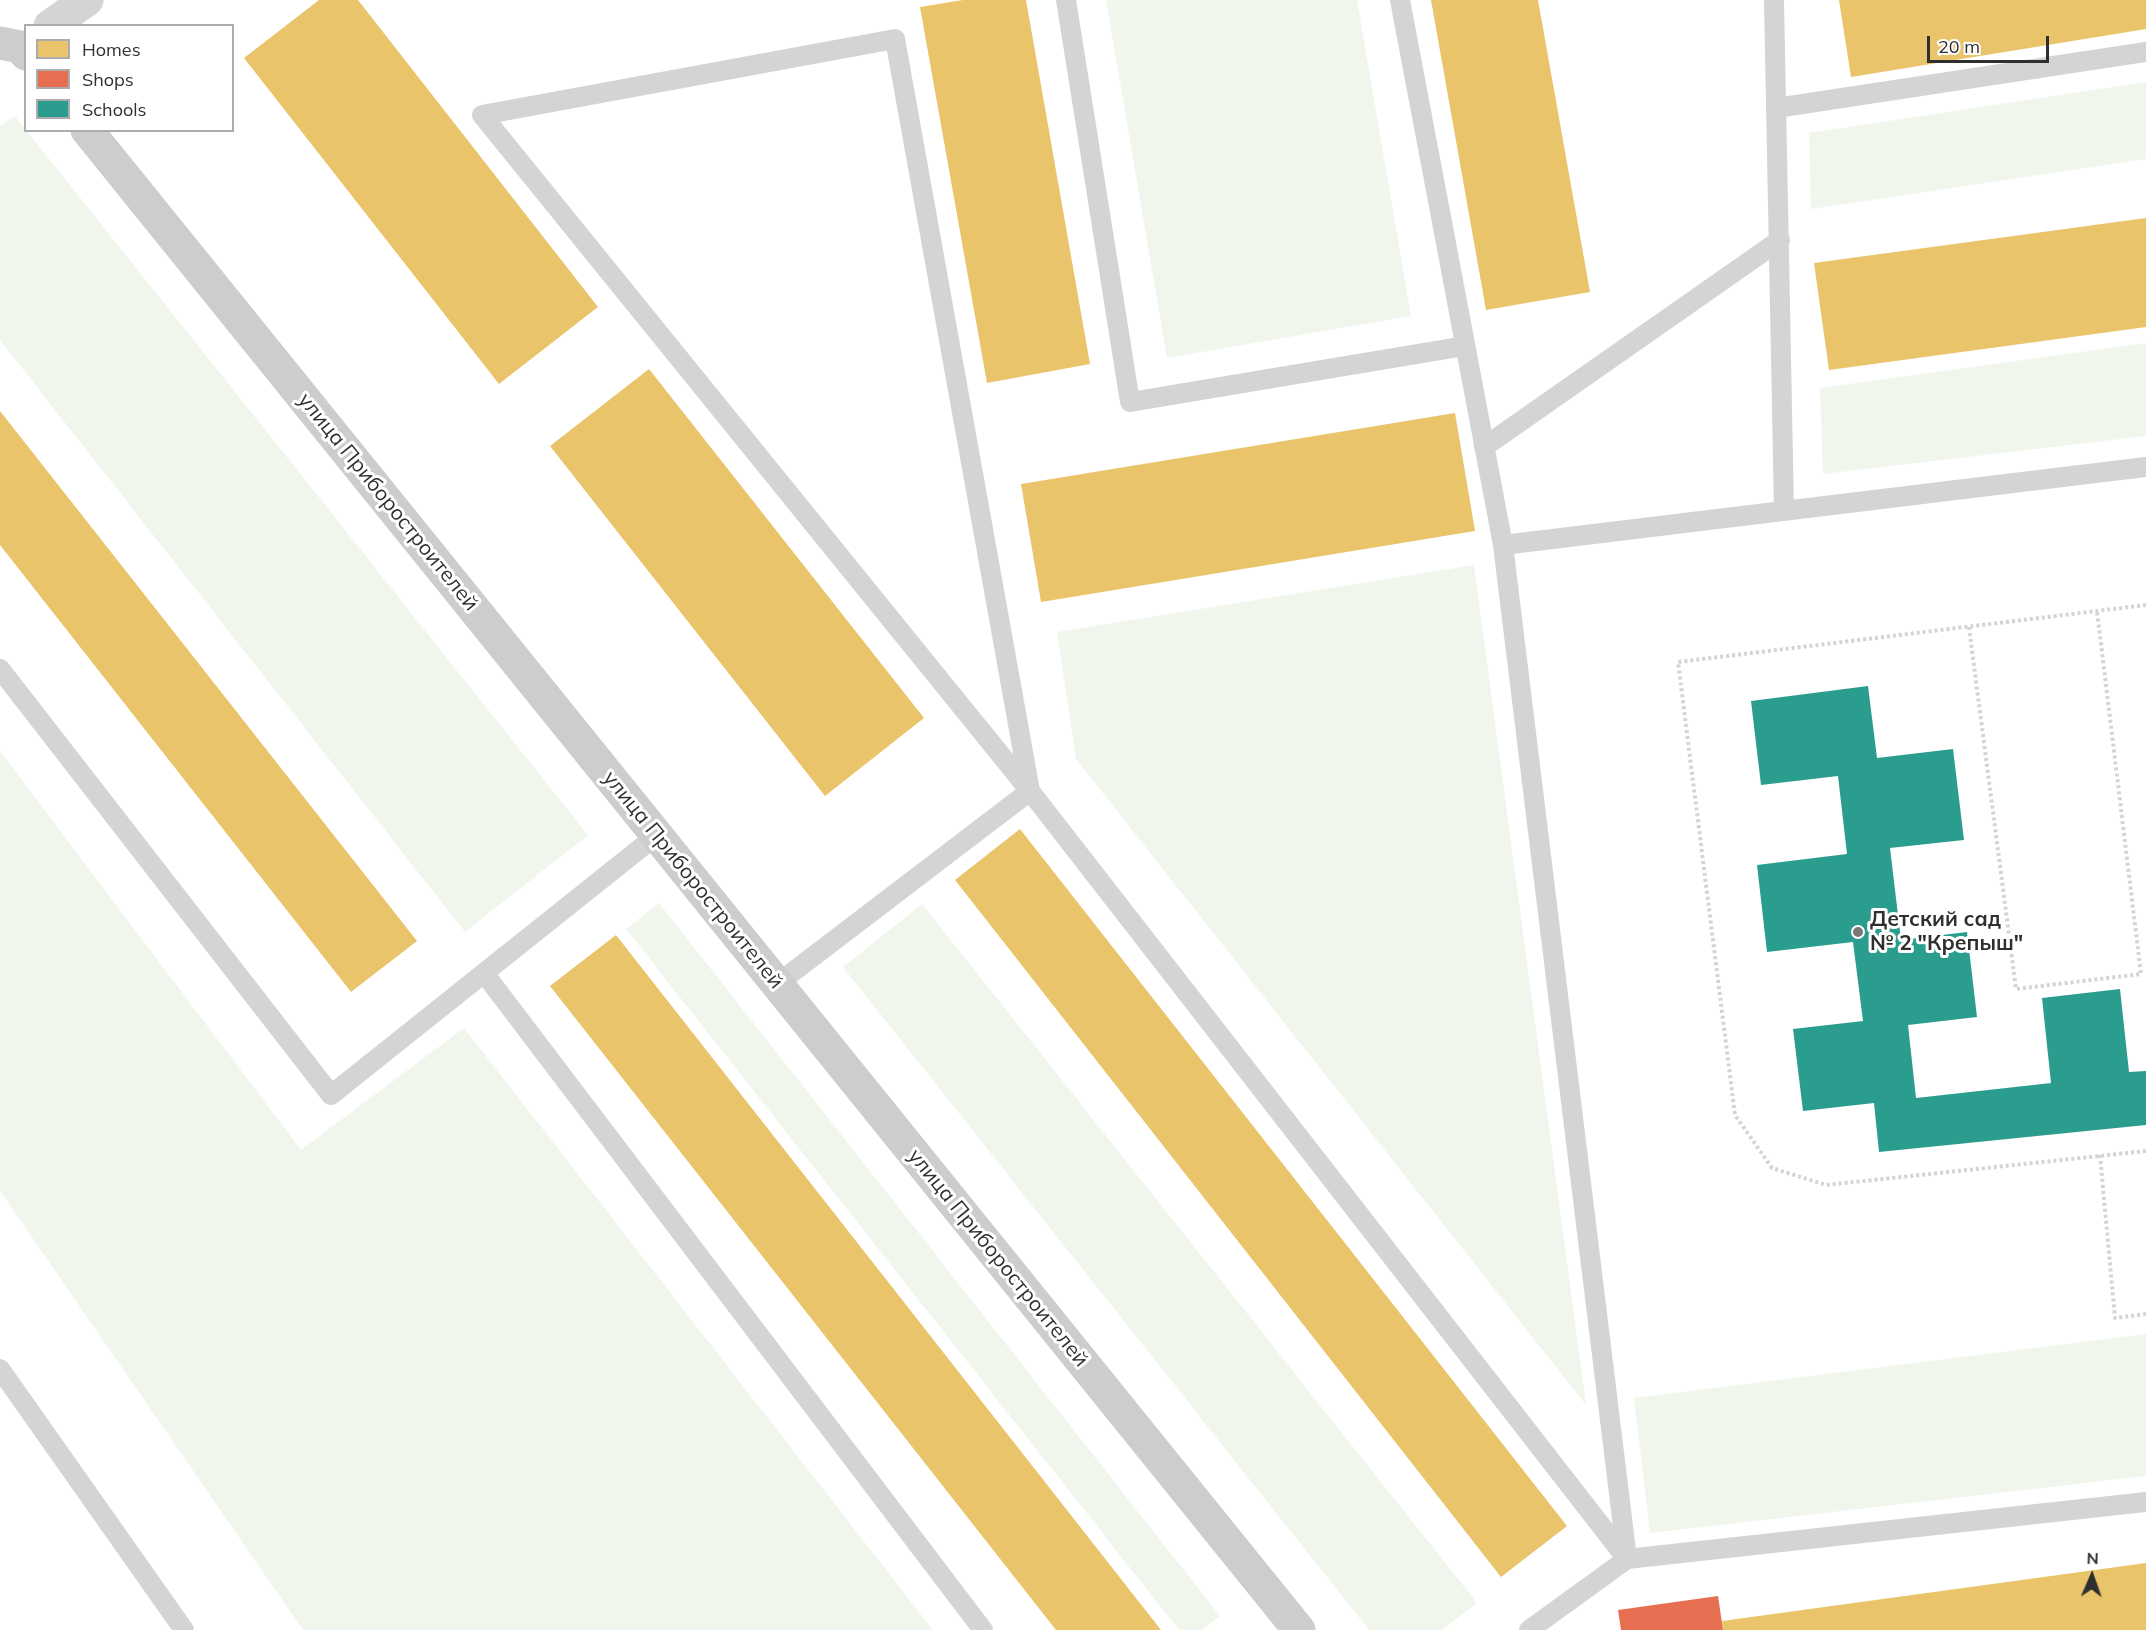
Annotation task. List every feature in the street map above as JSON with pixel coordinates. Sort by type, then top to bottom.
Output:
[{"type":"street","points":[[53,24],[87,0]]},
{"type":"street","name":"улица Приборостроителей","points":[[89,132],[1299,1630]]},
{"type":"lane","points":[[1066,0],[1130,402],[1465,346]]},
{"type":"lane","points":[[1400,0],[1503,545],[1627,1559]]},
{"type":"lane","points":[[1774,0],[1784,511]]},
{"type":"lane","points":[[1030,791],[896,39],[482,115],[1030,791],[1627,1559]]},
{"type":"lane","points":[[1776,108],[2146,52]]},
{"type":"lane","points":[[1485,447],[1780,240]]},
{"type":"lane","points":[[1503,545],[2146,467]]},
{"type":"lane","points":[[0,669],[331,1095],[657,835]]},
{"type":"lane","points":[[777,984],[1030,791]]},
{"type":"lane","points":[[484,973],[983,1630]]},
{"type":"lane","points":[[0,1369],[184,1630]]},
{"type":"lane","points":[[1529,1630],[1627,1559],[2146,1502]]},
{"type":"path","points":[[2146,605],[1678,662],[1735,1115],[1772,1168],[1826,1185],[2146,1150]]},
{"type":"path","points":[[1969,627],[2016,988],[2141,974],[2097,611]]},
{"type":"path","points":[[2100,1155],[2115,1318],[2146,1314]]},
{"type":"shaded area","points":[[1106,0],[1357,0],[1411,316],[1167,358]]},
{"type":"shaded area","points":[[2146,82],[2146,159],[1811,209],[1809,133]]},
{"type":"shaded area","points":[[15,116],[24,127],[24,132],[28,132],[588,835],[465,932],[0,340],[0,126]]},
{"type":"shaded area","points":[[2146,343],[2146,436],[1823,474],[1820,388]]},
{"type":"shaded area","points":[[1474,565],[1586,1405],[1076,759],[1057,632]]},
{"type":"shaded area","points":[[0,751],[301,1150],[464,1028],[933,1630],[303,1630],[0,1191]]},
{"type":"shaded area","points":[[659,903],[1220,1616],[1202,1630],[1179,1630],[626,929]]},
{"type":"shaded area","points":[[922,904],[1477,1603],[1442,1630],[1369,1630],[843,967]]},
{"type":"shaded area","points":[[2146,1334],[2146,1476],[1650,1533],[1634,1398]]},
{"type":"building: Homes","points":[[319,0],[358,0],[598,307],[499,384],[244,58]]},
{"type":"building: Homes","points":[[963,0],[1026,0],[1090,364],[987,383],[920,7]]},
{"type":"building: Homes","points":[[1431,0],[1538,0],[1590,292],[1486,310]]},
{"type":"building: Homes","points":[[1839,0],[2146,0],[2146,29],[1851,77]]},
{"type":"building: Homes","points":[[2146,218],[2146,327],[1829,370],[1814,263]]},
{"type":"building: Homes","points":[[649,369],[924,718],[825,796],[550,446]]},
{"type":"building: Homes","points":[[0,411],[417,941],[351,992],[0,545]]},
{"type":"building: Homes","points":[[1455,413],[1475,531],[1041,602],[1021,484]]},
{"type":"building: Homes","points":[[1020,829],[1567,1526],[1501,1577],[955,880]]},
{"type":"building: Homes","points":[[616,935],[1161,1630],[1056,1630],[550,986]]},
{"type":"building: Homes","points":[[2146,1563],[2146,1630],[1723,1630],[1722,1621]]},
{"type":"building: Shops","points":[[1718,1596],[1723,1630],[1621,1630],[1618,1610]]},
{"type":"building: Schools","points":[[1868,686],[1877,758],[1953,749],[1964,840],[1890,848],[1901,940],[1967,932],[1977,1017],[1908,1025],[1916,1098],[2051,1083],[2042,998],[2120,989],[2129,1072],[2146,1071],[2146,1125],[1879,1152],[1874,1103],[1803,1111],[1793,1029],[1863,1021],[1853,942],[1767,952],[1757,865],[1847,854],[1838,776],[1761,785],[1751,701]]},
{"type":"place","name":"Детский сад № 2 \"Крепыш\"","points":[[1858,932]]}]
